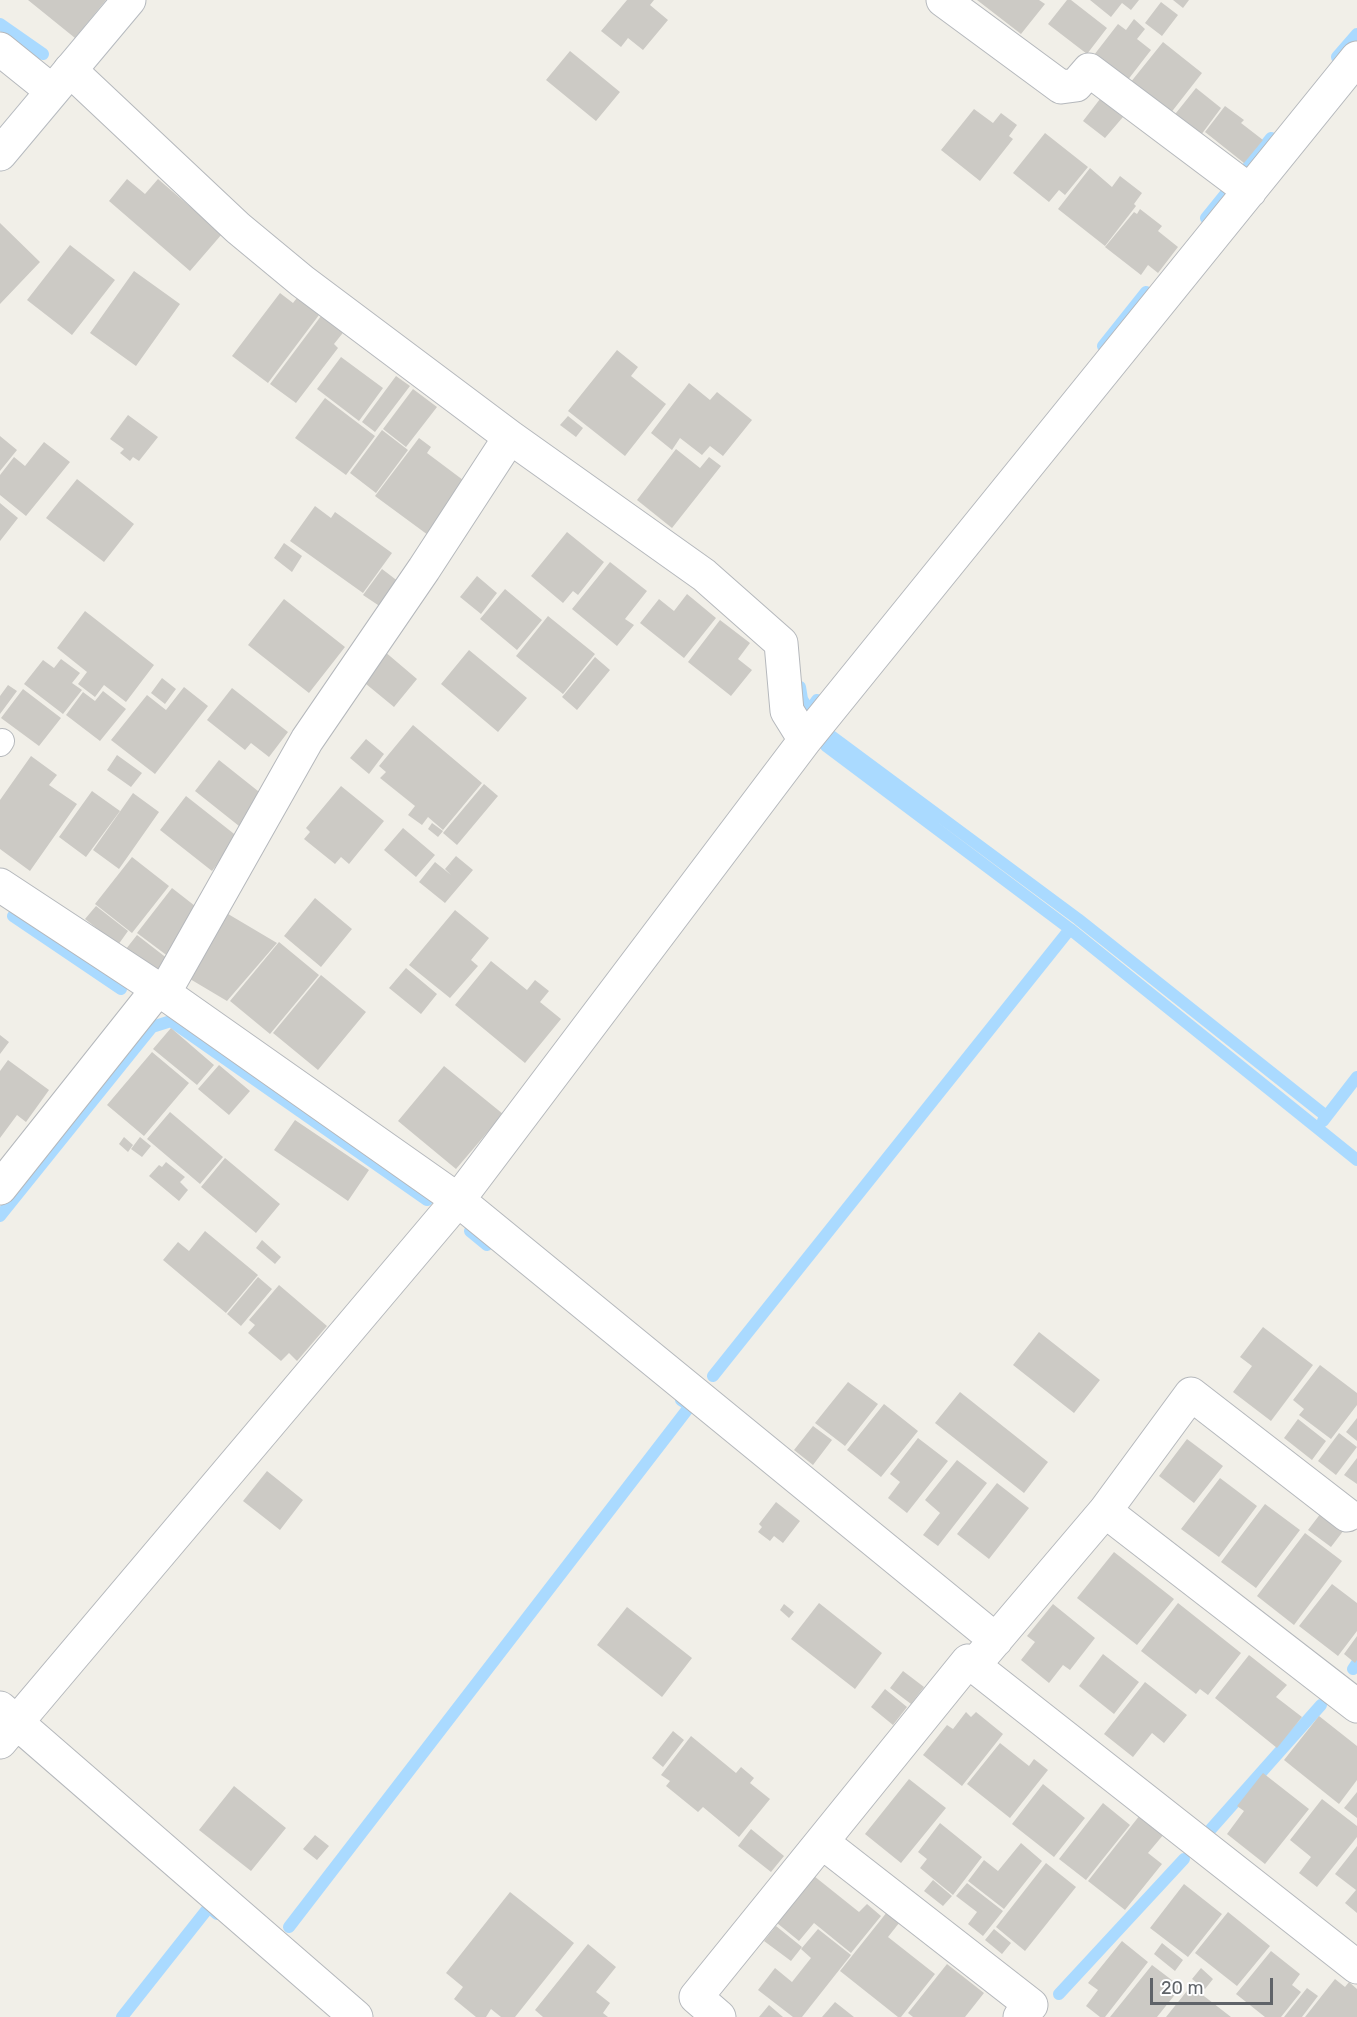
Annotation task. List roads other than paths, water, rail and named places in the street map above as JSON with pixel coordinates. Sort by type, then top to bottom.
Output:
[{"type":"street","points":[[0,154],[129,0]]},
{"type":"street","points":[[943,0],[1060,87],[1076,86],[1089,70],[1250,191]]},
{"type":"street","points":[[0,49],[61,81],[302,280],[510,437],[704,575],[781,643],[788,711],[805,740]]},
{"type":"street","points":[[356,2017],[5,1724],[458,1200],[805,740],[1357,58]]},
{"type":"street","points":[[0,1188],[161,991],[307,740],[424,569],[510,437]]},
{"type":"street","points":[[0,885],[161,991],[458,1200],[996,1640]]},
{"type":"street","points":[[975,1665],[1105,1511],[1191,1394],[1347,1515]]},
{"type":"street","points":[[1105,1511],[1357,1706]]},
{"type":"street","points":[[719,2017],[696,1997],[968,1660],[1357,1967]]},
{"type":"street","points":[[822,1842],[1030,2005],[1020,2017]]},
{"type":"waterway","points":[[0,24],[43,54]]},
{"type":"waterway","points":[[1337,57],[1357,34]]},
{"type":"waterway","points":[[1249,165],[1271,138]]},
{"type":"waterway","points":[[1206,218],[1227,192]]},
{"type":"waterway","points":[[1103,346],[1146,292]]},
{"type":"waterway","points":[[800,687],[802,699],[809,711],[817,700]]},
{"type":"waterway","points":[[830,735],[1078,919],[1326,1116]]},
{"type":"waterway","points":[[826,746],[1070,929],[1357,1160]]},
{"type":"waterway","points":[[13,916],[121,989]]},
{"type":"waterway","points":[[713,1376],[1070,929]]},
{"type":"waterway","points":[[0,1216],[152,1027],[171,1021],[427,1200]]},
{"type":"waterway","points":[[1323,1121],[1357,1077]]},
{"type":"waterway","points":[[470,1231],[487,1245]]},
{"type":"waterway","points":[[289,1927],[690,1406],[681,1400]]},
{"type":"waterway","points":[[1353,1669],[1357,1663]]},
{"type":"waterway","points":[[1211,1829],[1321,1705]]},
{"type":"waterway","points":[[1059,1994],[1184,1859]]},
{"type":"waterway","points":[[122,2017],[209,1907],[217,1914]]}]
